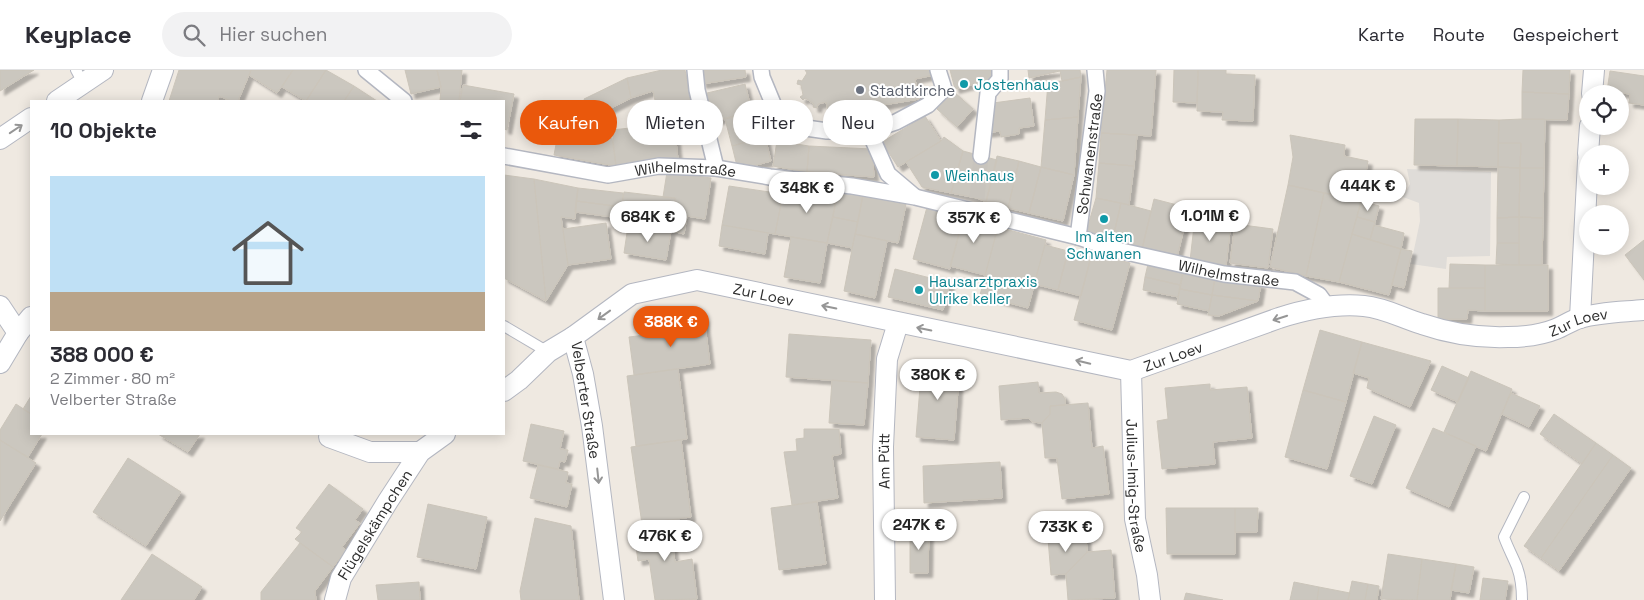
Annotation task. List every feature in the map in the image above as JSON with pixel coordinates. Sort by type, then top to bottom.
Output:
[{"type":"street","points":[[58,100],[80,77],[103,70]]},
{"type":"street","points":[[152,100],[163,70]]},
{"type":"street","points":[[366,70],[403,100]]},
{"type":"street","points":[[695,70],[697,90],[716,168]]},
{"type":"street","points":[[761,70],[762,77],[779,118],[799,127],[823,130]]},
{"type":"street","points":[[893,123],[928,105],[944,89],[938,70]]},
{"type":"street","points":[[981,156],[988,93],[1000,79],[1000,70]]},
{"type":"street","name":"Schwanenstraße","points":[[1078,237],[1097,91],[1095,70]]},
{"type":"street","points":[[1593,85],[1594,70]]},
{"type":"street","points":[[0,139],[30,119]]},
{"type":"street","points":[[876,145],[888,174],[915,197]]},
{"type":"street","name":"Wilhelmstraße","points":[[505,156],[608,174],[659,166],[716,168],[770,177],[852,186],[915,197],[977,204],[1116,250],[1224,274],[1295,282],[1319,295],[1327,306]]},
{"type":"street","points":[[1580,318],[1586,195]]},
{"type":"street","name":"Zur Loev","points":[[697,280],[1131,371],[1303,310],[1327,306],[1366,306],[1393,312],[1441,330],[1479,336],[1506,337],[1532,335],[1555,329],[1580,318],[1606,313],[1644,310]]},
{"type":"street","name":"Velberter Straße","points":[[614,600],[592,426],[583,374],[573,337],[632,294],[697,280]]},
{"type":"street","points":[[0,306],[18,333]]},
{"type":"street","points":[[0,363],[18,333],[30,318]]},
{"type":"street","name":"Am Pütt","points":[[885,600],[884,447],[887,369],[898,323]]},
{"type":"street","points":[[505,390],[519,380],[548,352],[573,337]]},
{"type":"street","name":"Julius-Imig-Straße","points":[[1131,371],[1135,519],[1150,600]]},
{"type":"street","name":"Flügelskämpchen","points":[[335,600],[341,578],[420,452],[444,435]]},
{"type":"street","name":"Flügelskämpchen","points":[[328,437],[370,452],[420,452]]},
{"type":"lane","points":[[505,327],[548,352]]},
{"type":"lane","points":[[1522,600],[1518,568],[1510,554],[1504,537],[1524,497]]},
{"type":"shaded area","points":[[1407,169],[1491,172],[1490,256],[1447,257],[1446,269],[1411,264],[1420,221],[1419,203],[1403,197],[1410,184]]},
{"type":"building","points":[[0,70],[34,70],[0,91]]},
{"type":"building","points":[[179,70],[251,70],[238,100],[229,100],[219,96],[218,100],[169,100]]},
{"type":"building","points":[[251,70],[293,70],[277,93],[249,75]]},
{"type":"building","points":[[293,70],[326,70],[307,100],[282,87]]},
{"type":"building","points":[[326,70],[354,86],[345,100],[307,100]]},
{"type":"building","points":[[405,70],[437,70],[441,87],[411,94]]},
{"type":"building","points":[[437,70],[462,70],[459,100],[440,100],[441,87]]},
{"type":"building","points":[[662,70],[685,70],[691,100],[655,100],[653,91],[631,98],[627,78]]},
{"type":"building","points":[[700,70],[745,70],[746,77],[702,84]]},
{"type":"building","name":"Stadtkirche","points":[[805,70],[933,70],[934,75],[915,79],[919,99],[893,103],[893,100],[823,100],[823,103],[818,104],[817,108],[813,107],[813,100],[805,98],[803,100],[800,97],[803,95],[801,85],[797,84],[798,80],[802,81],[807,73]]},
{"type":"building","name":"Jostenhaus","points":[[950,70],[991,70],[993,79],[955,89]]},
{"type":"building","points":[[1028,70],[1080,70],[1081,77],[1062,81],[1060,71],[1029,78]]},
{"type":"building","points":[[1107,70],[1156,70],[1151,136],[1101,133]]},
{"type":"building","points":[[1174,70],[1198,70],[1197,103],[1173,102]]},
{"type":"building","points":[[1198,70],[1226,70],[1226,74],[1255,75],[1253,121],[1222,120],[1223,112],[1197,111]]},
{"type":"building","points":[[1523,70],[1570,70],[1569,94],[1522,92]]},
{"type":"building","points":[[1610,71],[1644,76],[1644,105],[1629,103],[1629,85],[1608,85]]},
{"type":"building","points":[[1081,77],[1078,117],[1045,120],[1048,82]]},
{"type":"building","points":[[627,78],[631,98],[617,105],[617,100],[584,99]]},
{"type":"building","points":[[745,84],[749,100],[733,100],[733,116],[723,119],[723,100],[708,100],[707,93]]},
{"type":"building","points":[[463,85],[514,94],[507,130],[505,129],[505,100],[460,100]]},
{"type":"building","points":[[354,86],[375,100],[345,100]]},
{"type":"building","points":[[953,91],[973,109],[957,127],[937,109]]},
{"type":"building","points":[[1522,92],[1569,94],[1567,120],[1522,119]]},
{"type":"building","points":[[1030,98],[1034,126],[1019,128],[1019,134],[1001,137],[1000,131],[985,133],[993,103]]},
{"type":"building","points":[[925,116],[941,141],[898,167],[884,145],[893,145],[893,135]]},
{"type":"building","points":[[733,117],[733,145],[736,145],[732,146],[725,119]]},
{"type":"building","points":[[1078,117],[1074,175],[1041,167],[1045,120]]},
{"type":"building","points":[[1415,119],[1458,119],[1457,166],[1414,165]]},
{"type":"building","points":[[1458,119],[1499,120],[1498,167],[1457,166]]},
{"type":"building","points":[[1545,119],[1544,168],[1520,168],[1521,143],[1498,143],[1499,120]]},
{"type":"building","points":[[627,128],[627,145],[676,145],[678,159],[616,166],[614,145],[617,145],[617,129]]},
{"type":"building","points":[[1101,133],[1137,135],[1134,166],[1099,163]]},
{"type":"building","points":[[1290,135],[1345,145],[1344,156],[1368,161],[1361,201],[1288,185],[1293,157]]},
{"type":"building","name":"Weinhaus","points":[[944,137],[963,151],[951,193],[922,187],[906,162],[941,141]]},
{"type":"building","points":[[1498,143],[1521,143],[1520,168],[1498,167]]},
{"type":"building","points":[[556,145],[613,145],[616,166],[554,155]]},
{"type":"building","points":[[767,145],[771,161],[738,170],[732,146]]},
{"type":"building","points":[[776,145],[809,146],[807,172],[773,166]]},
{"type":"building","points":[[809,146],[872,149],[874,177],[807,172]]},
{"type":"building","points":[[963,151],[997,160],[986,202],[977,198],[951,193]]},
{"type":"building","points":[[997,156],[1019,161],[1008,208],[986,202]]},
{"type":"building","points":[[1019,161],[1041,167],[1029,213],[1008,208]]},
{"type":"building","points":[[1099,163],[1134,166],[1129,205],[1096,198]]},
{"type":"building","points":[[1041,167],[1074,175],[1063,221],[1029,213]]},
{"type":"building","points":[[1498,167],[1520,168],[1519,217],[1497,218]]},
{"type":"building","points":[[1520,168],[1544,168],[1543,218],[1519,217]]},
{"type":"building","points":[[667,172],[711,178],[705,219],[687,216],[684,234],[671,231],[675,198],[663,197]]},
{"type":"building","points":[[505,175],[534,179],[546,301],[505,279]]},
{"type":"building","points":[[534,179],[578,188],[575,219],[561,217],[568,265],[546,301]]},
{"type":"building","points":[[1288,185],[1324,193],[1306,276],[1270,267]]},
{"type":"building","points":[[729,186],[783,194],[775,234],[722,225]]},
{"type":"building","points":[[791,187],[838,190],[827,243],[775,234],[783,194]]},
{"type":"building","points":[[578,188],[623,193],[622,207],[576,201]]},
{"type":"building","points":[[838,190],[863,195],[858,222],[833,217]]},
{"type":"building","points":[[624,192],[675,198],[671,231],[619,225]]},
{"type":"building","points":[[1324,193],[1361,201],[1339,282],[1306,276]]},
{"type":"building","points":[[863,195],[906,204],[898,243],[855,234]]},
{"type":"building","name":"Im alten Schwanen","points":[[1096,198],[1121,203],[1112,242],[1085,236]]},
{"type":"building","points":[[1154,199],[1189,208],[1177,257],[1142,249]]},
{"type":"building","points":[[576,201],[622,207],[620,218],[575,212]]},
{"type":"building","points":[[1361,201],[1379,206],[1375,222],[1357,217]]},
{"type":"building","points":[[1121,203],[1151,211],[1142,249],[1112,242]]},
{"type":"building","points":[[927,207],[964,216],[950,269],[913,259]]},
{"type":"building","points":[[964,214],[999,223],[985,275],[950,266]]},
{"type":"building","points":[[833,217],[858,222],[852,248],[827,243]]},
{"type":"building","points":[[1195,217],[1231,222],[1226,266],[1190,261]]},
{"type":"building","points":[[1357,217],[1375,222],[1370,240],[1352,234]]},
{"type":"building","points":[[1519,217],[1543,218],[1542,265],[1519,265]]},
{"type":"building","points":[[1519,217],[1519,243],[1497,243],[1497,218]]},
{"type":"building","points":[[606,223],[611,259],[568,265],[563,229]]},
{"type":"building","points":[[1235,224],[1273,229],[1268,268],[1230,263]]},
{"type":"building","points":[[722,225],[768,233],[765,254],[719,246]]},
{"type":"building","points":[[1374,225],[1404,233],[1401,249],[1370,240]]},
{"type":"building","points":[[628,226],[671,231],[666,260],[624,253]]},
{"type":"building","points":[[998,227],[1046,240],[1028,308],[980,295]]},
{"type":"building","points":[[855,234],[887,241],[875,298],[844,291]]},
{"type":"building","points":[[1352,234],[1401,249],[1389,295],[1339,282]]},
{"type":"building","points":[[791,237],[827,243],[820,283],[784,277]]},
{"type":"building","points":[[1644,240],[1644,280],[1625,255],[1629,255],[1629,252]]},
{"type":"building","points":[[1497,243],[1519,243],[1519,265],[1496,264]]},
{"type":"building","points":[[1045,245],[1068,251],[1058,290],[1034,284]]},
{"type":"building","points":[[1401,249],[1412,251],[1404,288],[1392,285]]},
{"type":"building","points":[[1068,251],[1091,257],[1081,296],[1058,290]]},
{"type":"building","points":[[1092,253],[1130,263],[1112,330],[1074,320]]},
{"type":"building","points":[[1148,264],[1183,270],[1180,285],[1145,277]]},
{"type":"building","points":[[1450,264],[1485,265],[1485,288],[1449,288]]},
{"type":"building","points":[[1485,265],[1548,265],[1548,311],[1485,311]]},
{"type":"building","name":"Hausarztpraxis Ulrike keller","points":[[895,269],[950,283],[943,310],[888,297]]},
{"type":"building","points":[[1183,274],[1215,280],[1212,295],[1180,289]]},
{"type":"building","points":[[1215,276],[1261,284],[1258,301],[1212,295]]},
{"type":"building","points":[[1145,277],[1180,285],[1178,297],[1143,290]]},
{"type":"building","points":[[1438,288],[1485,288],[1485,311],[1468,310],[1467,319],[1438,319]]},
{"type":"building","points":[[1180,289],[1212,295],[1209,311],[1177,304]]},
{"type":"building","points":[[1212,295],[1258,301],[1219,316],[1208,315]]},
{"type":"building","points":[[704,317],[710,364],[634,375],[629,337],[670,332],[669,322]]},
{"type":"building","points":[[1320,330],[1362,342],[1346,402],[1303,390]]},
{"type":"building","points":[[789,334],[871,340],[868,383],[786,377]]},
{"type":"building","points":[[1362,342],[1431,361],[1410,407],[1367,388],[1369,378],[1353,373]]},
{"type":"building","points":[[922,362],[960,365],[954,440],[916,437]]},
{"type":"building","points":[[1442,366],[1469,378],[1458,402],[1431,390]]},
{"type":"building","points":[[678,369],[687,439],[636,446],[627,376]]},
{"type":"building","points":[[1471,371],[1512,389],[1486,451],[1444,432]]},
{"type":"building","points":[[832,380],[868,383],[864,425],[829,423]]},
{"type":"building","points":[[1038,382],[1039,393],[1056,392],[1062,394],[1065,399],[1065,405],[1050,406],[1050,414],[1042,423],[1032,422],[1029,418],[1001,420],[999,386]]},
{"type":"building","points":[[1210,384],[1210,390],[1247,387],[1252,438],[1213,442],[1215,464],[1162,469],[1157,421],[1168,419],[1165,388]]},
{"type":"building","points":[[1303,390],[1346,402],[1327,469],[1285,457]]},
{"type":"building","points":[[1511,393],[1540,406],[1529,427],[1502,414]]},
{"type":"building","points":[[30,398],[30,413],[23,409]]},
{"type":"building","points":[[1088,403],[1092,448],[1103,446],[1109,494],[1062,499],[1057,458],[1045,458],[1042,423],[1050,414],[1050,406]]},
{"type":"building","points":[[16,404],[30,413],[30,435],[41,435],[28,457],[0,440],[0,430]]},
{"type":"building","points":[[1554,414],[1596,443],[1582,464],[1540,434]]},
{"type":"building","points":[[1374,416],[1396,425],[1372,484],[1350,476]]},
{"type":"building","points":[[531,424],[564,431],[560,449],[568,450],[565,462],[560,461],[558,469],[523,461]]},
{"type":"building","points":[[1433,428],[1476,446],[1449,507],[1406,488]]},
{"type":"building","points":[[804,429],[839,429],[841,454],[832,456],[838,498],[792,505],[784,452],[797,451],[796,439],[804,438]]},
{"type":"building","points":[[160,435],[199,435],[188,452]]},
{"type":"building","points":[[0,440],[36,463],[0,521]]},
{"type":"building","points":[[681,440],[691,517],[642,524],[631,447]]},
{"type":"building","points":[[1596,443],[1613,455],[1541,558],[1524,546]]},
{"type":"building","points":[[1613,455],[1631,468],[1559,571],[1541,558]]},
{"type":"building","points":[[128,458],[181,492],[146,546],[93,512]]},
{"type":"building","points":[[1000,462],[1002,498],[924,503],[923,466]]},
{"type":"building","points":[[538,465],[568,472],[566,483],[572,484],[567,507],[530,498]]},
{"type":"building","points":[[329,484],[363,509],[355,520],[360,523],[342,547],[346,550],[333,567],[295,539],[302,532],[296,528]]},
{"type":"building","points":[[817,502],[826,564],[779,570],[771,508]]},
{"type":"building","points":[[428,504],[487,517],[476,569],[417,557]]},
{"type":"building","points":[[1166,508],[1235,508],[1235,554],[1167,554]]},
{"type":"building","points":[[1235,508],[1258,508],[1257,532],[1235,532]]},
{"type":"building","points":[[535,518],[571,526],[579,600],[521,600],[520,591]]},
{"type":"building","points":[[669,520],[675,562],[692,559],[697,599],[655,600],[649,559],[638,561],[633,525]]},
{"type":"building","points":[[910,529],[929,529],[928,573],[910,573]]},
{"type":"building","points":[[1086,535],[1087,552],[1066,574],[1051,575],[1048,539]]},
{"type":"building","points":[[300,543],[333,567],[315,591],[316,600],[261,600],[261,592]]},
{"type":"building","points":[[1111,550],[1115,598],[1068,600],[1066,574],[1087,552]]},
{"type":"building","points":[[152,554],[202,587],[194,600],[121,600]]},
{"type":"building","points":[[1388,554],[1422,559],[1417,600],[1381,599]]},
{"type":"building","points":[[1422,559],[1456,564],[1450,600],[1417,600]]},
{"type":"building","points":[[1456,564],[1474,567],[1469,593],[1451,590]]},
{"type":"building","points":[[1483,578],[1508,581],[1505,600],[1480,600]]},
{"type":"building","points":[[1352,581],[1368,584],[1365,600],[1348,600]]},
{"type":"building","points":[[419,582],[420,600],[378,600],[376,585]]},
{"type":"building","points":[[1294,582],[1319,587],[1317,600],[1290,600]]},
{"type":"building","points":[[1368,584],[1379,586],[1377,600],[1365,600]]},
{"type":"building","points":[[1319,587],[1350,593],[1348,600],[1317,600]]},
{"type":"building","points":[[1186,593],[1223,600],[1184,600]]},
{"type":"tunnel","points":[[977,198],[981,156]]},
{"type":"place","name":"Jostenhaus","points":[[964,84]]},
{"type":"place","name":"Stadtkirche","points":[[860,90]]},
{"type":"place","name":"Weinhaus","points":[[935,175]]},
{"type":"place","name":"Im alten Schwanen","points":[[1104,219]]},
{"type":"place","name":"Hausarztpraxis Ulrike keller","points":[[919,290]]}]
